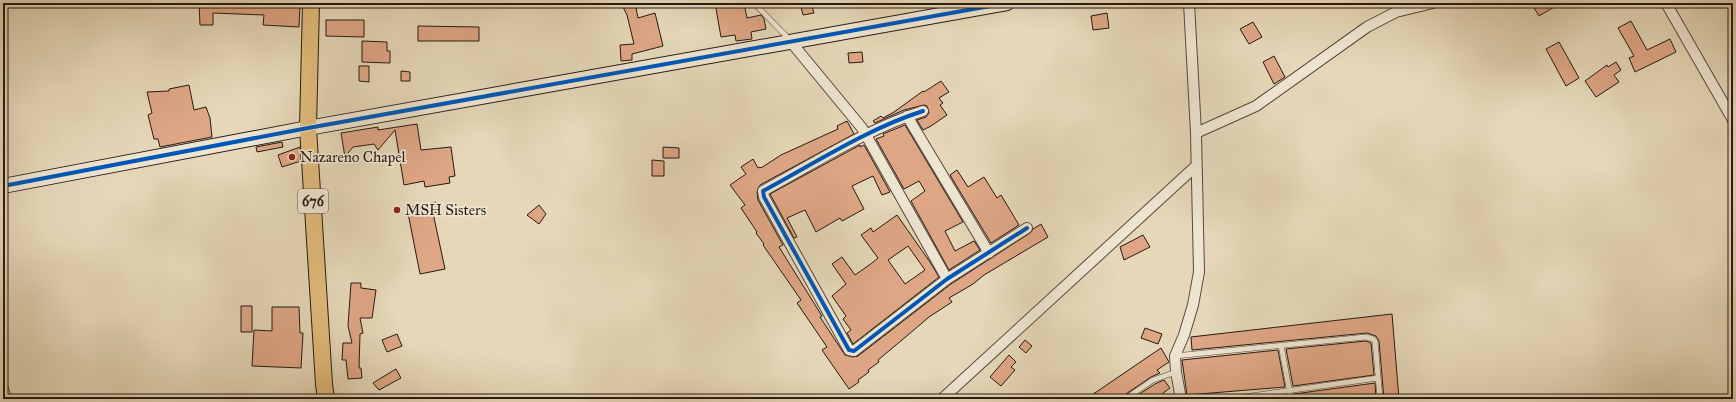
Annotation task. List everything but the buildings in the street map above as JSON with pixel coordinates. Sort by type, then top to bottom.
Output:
[{"type":"main road","name":"676","points":[[311,3],[308,128],[326,399]]},
{"type":"street","points":[[3,186],[308,128],[1007,3]]},
{"type":"street","points":[[1181,399],[1176,372],[1175,356],[1184,335],[1193,305],[1199,272],[1196,133],[1189,3]]},
{"type":"street","points":[[1196,133],[1256,106],[1367,27],[1396,12],[1433,3]]},
{"type":"street","points":[[1666,3],[1733,120]]},
{"type":"street","points":[[791,42],[866,135],[947,279]]},
{"type":"street","points":[[923,111],[907,116],[866,135],[763,191],[764,197],[849,350],[854,351],[947,279],[1028,228]]},
{"type":"street","points":[[907,116],[988,253]]},
{"type":"street","points":[[942,399],[1196,166]]},
{"type":"street","points":[[3,389],[6,399]]},
{"type":"lane","points":[[754,3],[791,42]]},
{"type":"lane","points":[[1175,356],[1366,337],[1375,341],[1380,399]]},
{"type":"lane","points":[[1281,345],[1291,399]]},
{"type":"lane","points":[[1125,399],[1153,380],[1176,372]]},
{"type":"lane","points":[[1230,399],[1378,378]]},
{"type":"cycle path","points":[[3,186],[308,128],[1007,3]]},
{"type":"cycle path","points":[[923,111],[902,118],[861,137],[763,191],[764,197],[849,350],[854,351],[947,279],[1027,228]]},
{"type":"place","name":"Nazareno Chapel","points":[[292,157]]},
{"type":"place","name":"MSH Sisters","points":[[397,210]]}]
